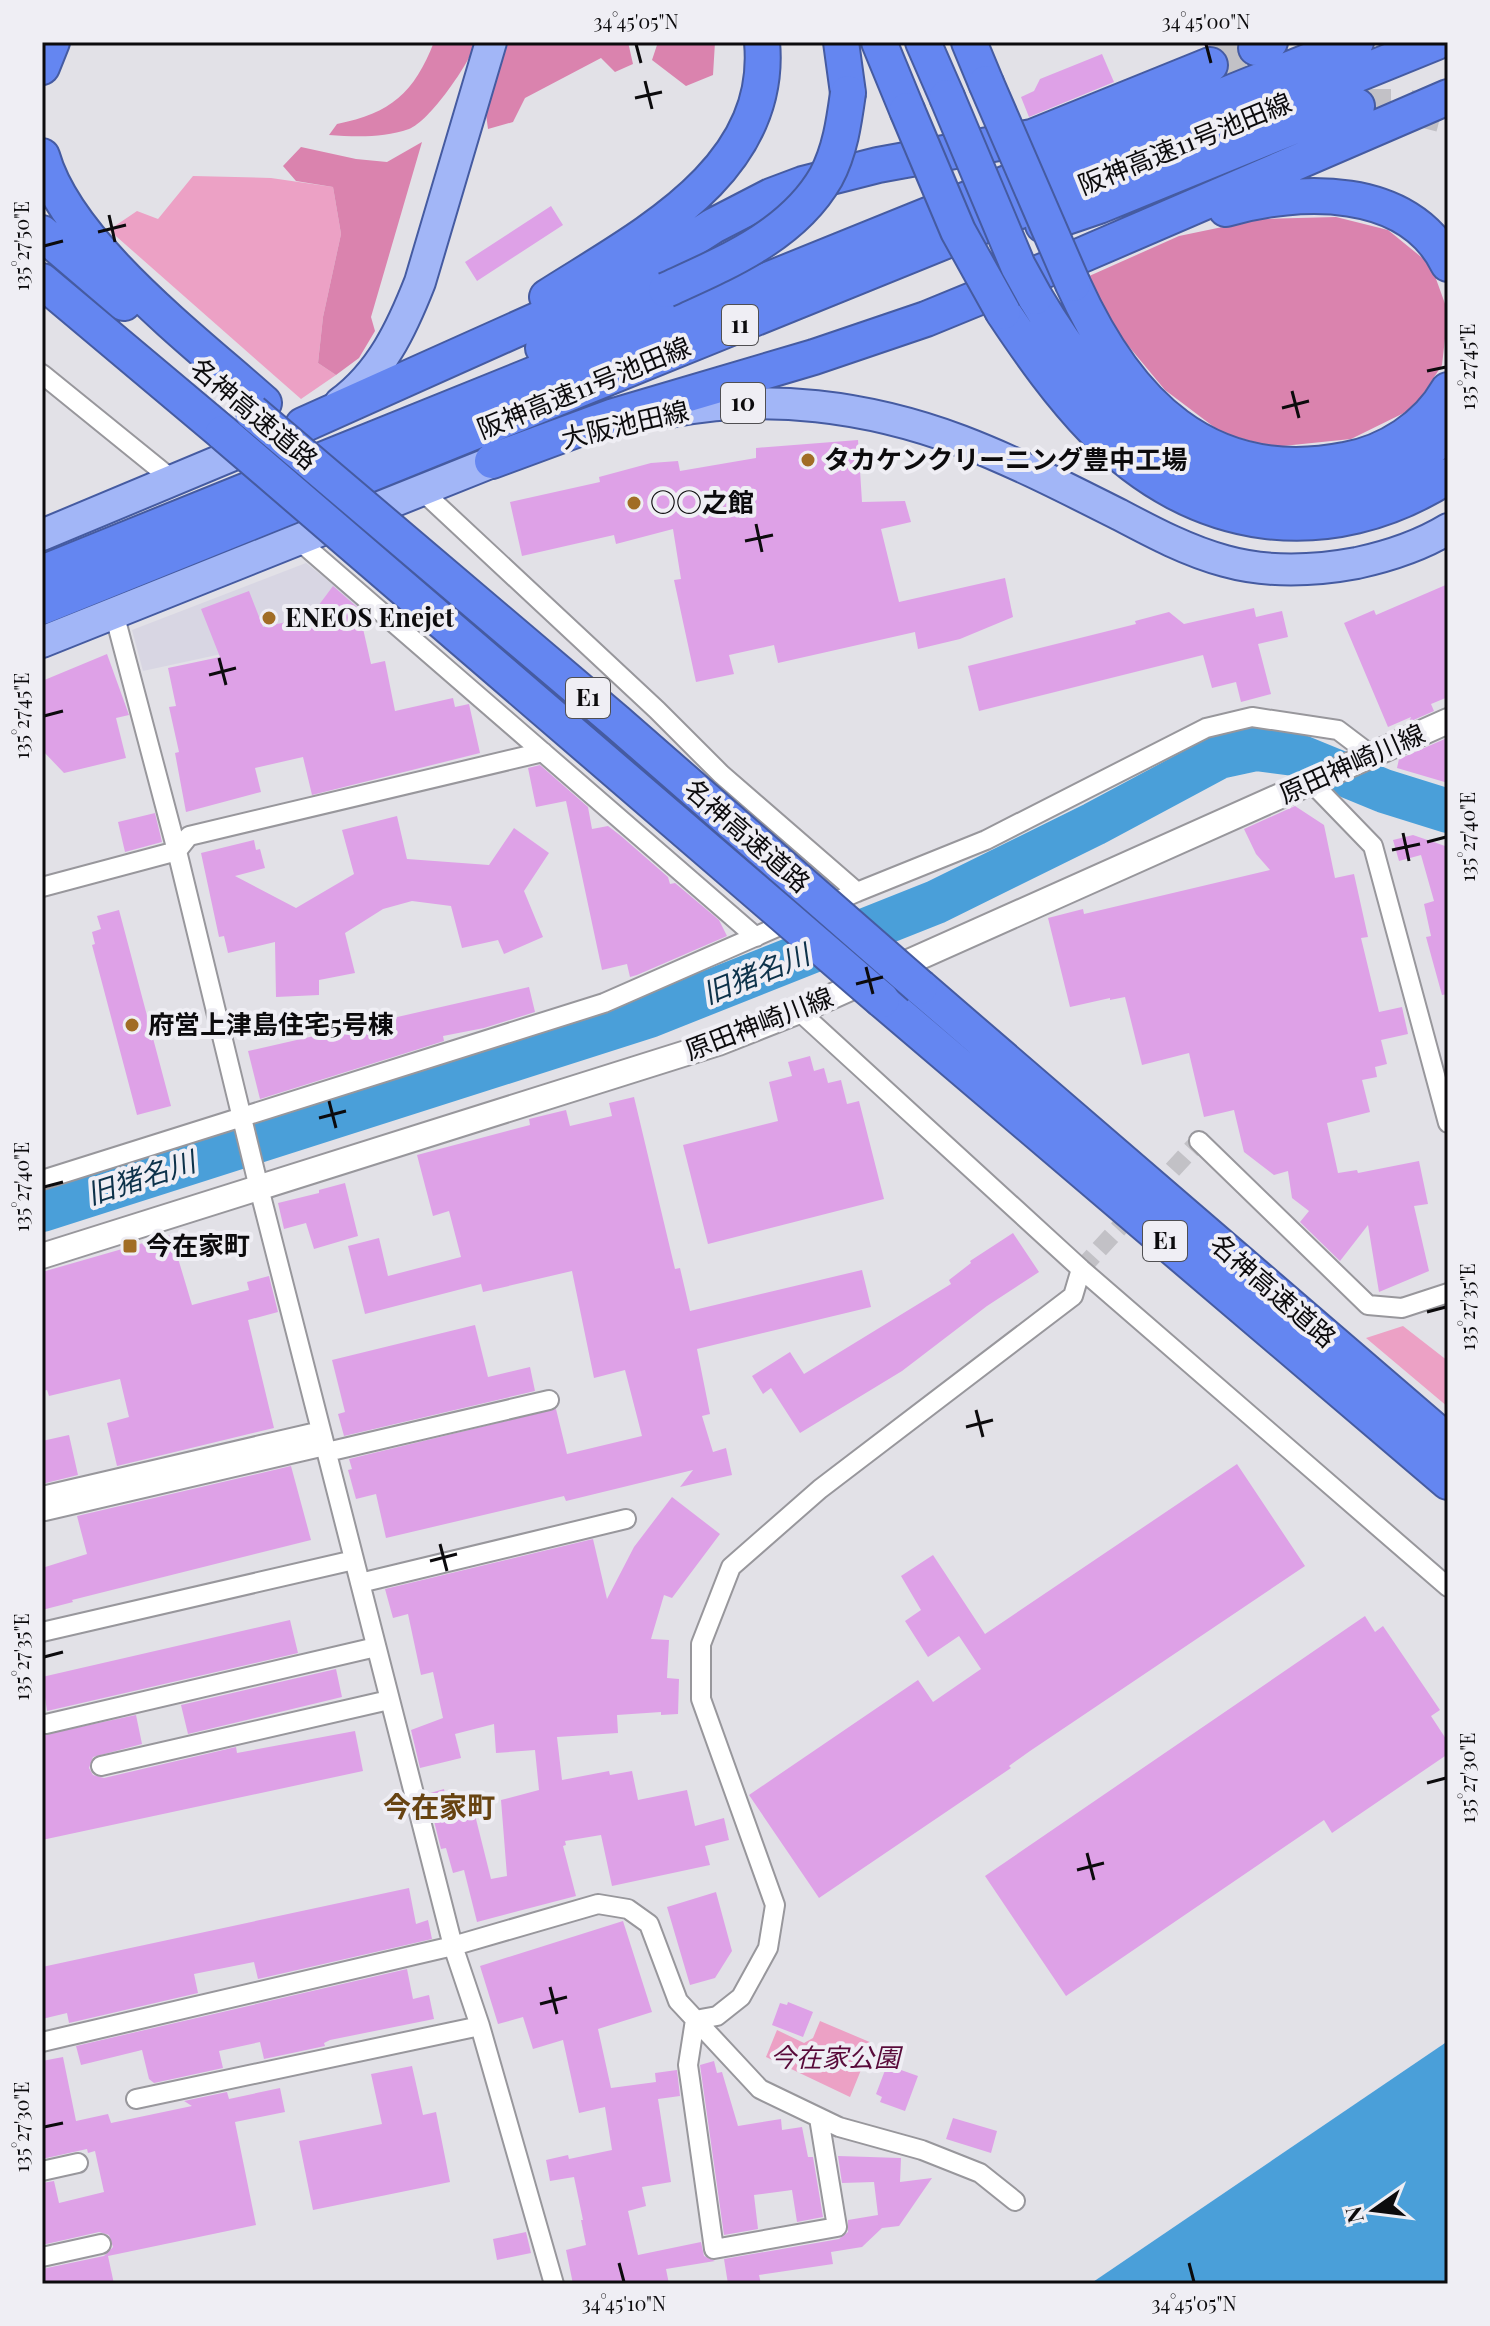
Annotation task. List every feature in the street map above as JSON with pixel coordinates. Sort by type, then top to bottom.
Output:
[{"type":"highway","points":[[42,67],[52,42]]},
{"type":"highway","points":[[453,357],[657,226],[707,184],[726,163],[751,117],[763,70],[762,42]]},
{"type":"highway","points":[[359,445],[531,354],[719,266],[759,243],[792,218],[811,199],[827,175],[837,149],[848,93],[841,42]]},
{"type":"highway","points":[[879,42],[958,231],[1003,312],[1046,374],[1097,433],[1150,477],[1179,495],[1211,509],[1273,523],[1338,520],[1397,503],[1448,476]]},
{"type":"highway","points":[[923,42],[1018,266],[1035,297],[1072,356],[1118,410],[1172,453],[1199,469],[1230,481],[1292,492],[1326,491],[1360,484],[1416,459],[1448,433]]},
{"type":"highway","points":[[969,42],[1078,270],[1090,321],[1110,356],[1132,384],[1157,410],[1184,431],[1238,458],[1265,464],[1294,467],[1353,459],[1380,450],[1404,436],[1424,421],[1448,390]]},
{"type":"highway","name":"阪神高速11号池田線","points":[[42,573],[1356,42]]},
{"type":"highway","name":"阪神高速11号池田線","points":[[42,607],[1437,42]]},
{"type":"highway","points":[[303,425],[622,282],[727,218],[771,196],[867,167],[1032,137],[1210,65]]},
{"type":"highway","points":[[1078,270],[1448,97]]},
{"type":"highway","points":[[577,391],[660,365],[891,278],[1099,206],[1300,124],[1357,106]]},
{"type":"highway","points":[[42,156],[57,195],[91,241],[258,408]]},
{"type":"highway","points":[[492,461],[662,400],[762,373],[1078,270],[1233,207],[1306,196],[1340,197],[1371,203],[1417,227],[1448,264]]},
{"type":"highway","name":"名神高速道路","points":[[42,233],[258,408],[920,987],[1448,1442]]},
{"type":"highway","name":"名神高速道路","points":[[49,288],[223,433],[1448,1482]]},
{"type":"main road","points":[[42,535],[303,425],[353,394],[368,378],[384,357],[408,314],[420,282],[491,42]]},
{"type":"main road","name":"大阪池田線","points":[[42,642],[492,461],[609,425],[686,409],[751,402],[818,406],[888,419],[960,441],[1040,476],[1170,540],[1227,562],[1284,570],[1342,566],[1396,553],[1448,529]]},
{"type":"street","points":[[42,374],[174,481]]},
{"type":"street","points":[[420,489],[657,710],[721,774],[857,892]]},
{"type":"street","points":[[297,539],[756,937]]},
{"type":"street","points":[[114,613],[453,1946],[480,2026],[554,2284]]},
{"type":"street","points":[[42,1180],[244,1124],[604,1003],[857,892],[986,840],[1206,728],[1252,717],[1338,730],[1371,755]]},
{"type":"street","name":"原田神崎川線","points":[[42,1256],[257,1180],[718,1043],[799,1011],[1448,721]]},
{"type":"street","points":[[42,887],[177,851],[189,836],[543,752]]},
{"type":"street","points":[[1311,782],[1373,846],[1445,1100],[1448,1123]]},
{"type":"street","points":[[799,1011],[1081,1269],[1448,1587]]},
{"type":"street","points":[[1199,1141],[1368,1305],[1402,1308],[1448,1293]]},
{"type":"street","points":[[695,2020],[717,2016],[741,1997],[768,1948],[775,1905],[701,1699],[701,1644],[731,1567],[820,1489],[1073,1296],[1081,1269]]},
{"type":"street","points":[[44,1503],[324,1443],[549,1400]]},
{"type":"street","points":[[360,1583],[626,1519]]},
{"type":"street","points":[[42,1632],[354,1560]]},
{"type":"street","points":[[46,1724],[376,1647]]},
{"type":"street","points":[[101,1766],[389,1700]]},
{"type":"street","points":[[42,2042],[453,1946],[598,1904],[628,1909],[649,1924],[678,2001],[760,2089],[839,2127],[922,2150],[980,2173],[1015,2201]]},
{"type":"street","points":[[695,2020],[688,2065],[714,2249],[837,2227],[819,2118]]},
{"type":"street","points":[[136,2099],[480,2026]]},
{"type":"street","points":[[42,2171],[78,2163]]},
{"type":"street","points":[[42,2257],[101,2244]]},
{"type":"shaded area","points":[[434,42],[476,42],[448,91],[417,124],[399,132],[379,135],[329,135],[337,124],[372,114],[398,98],[418,75]]},
{"type":"shaded area","points":[[506,42],[628,42],[633,64],[615,72],[601,58],[525,98],[513,122],[488,129],[485,107]]},
{"type":"shaded area","points":[[658,42],[715,42],[713,75],[686,86],[652,60]]},
{"type":"shaded area","points":[[422,142],[371,317],[375,331],[359,358],[336,375],[318,363],[323,317],[341,234],[333,187],[296,181],[283,166],[301,147],[387,162]]},
{"type":"shaded area","points":[[1336,217],[1388,230],[1431,265],[1448,312],[1442,365],[1414,408],[1351,439],[1273,447],[1222,433],[1165,390],[1121,337],[1087,277],[1179,236],[1261,219]]},
{"type":"shaded area","name":"ENEOS Enejet","points":[[306,563],[378,620],[143,671],[132,630]]},
{"type":"green space","points":[[193,176],[271,178],[333,187],[341,234],[323,317],[318,363],[336,375],[301,399],[109,230],[137,211],[158,219]]},
{"type":"green space","points":[[1403,1326],[1448,1361],[1448,1407],[1366,1338]]},
{"type":"green space","name":"今在家公園","points":[[820,2021],[872,2043],[850,2097],[766,2057],[777,2030],[804,2043],[813,2038]]},
{"type":"water","points":[[1448,2041],[1448,2284],[1090,2284]]},
{"type":"building","points":[[1203,42],[1237,42],[1237,55],[1246,65],[1228,72],[1229,58],[1223,50],[1214,45],[1204,46]]},
{"type":"building","points":[[1102,54],[1114,82],[1029,117],[1021,97],[1034,91],[1040,79]]},
{"type":"building","points":[[551,206],[563,225],[477,281],[465,262]]},
{"type":"building","points":[[858,440],[862,502],[905,501],[911,522],[881,529],[899,602],[1005,578],[1013,617],[960,639],[918,649],[915,632],[778,663],[774,645],[729,655],[734,674],[696,682],[674,580],[681,579],[673,529],[616,544],[614,535],[522,556],[510,502],[600,482],[599,477],[651,463],[678,461],[680,471],[756,458],[756,448]]},
{"type":"building","points":[[1448,584],[1448,697],[1431,704],[1434,711],[1388,727],[1344,623],[1374,610],[1376,615]]},
{"type":"building","points":[[333,586],[373,621],[362,624],[371,664],[385,661],[395,711],[453,698],[455,707],[469,704],[480,753],[312,795],[303,757],[255,768],[261,792],[186,812],[175,753],[179,752],[169,707],[176,706],[168,668],[220,657],[201,609],[249,591],[263,627],[310,617]]},
{"type":"building","points":[[1254,608],[1256,617],[1282,611],[1288,637],[1258,644],[1271,694],[1241,702],[1236,682],[1212,688],[1203,655],[979,711],[968,666],[1136,624],[1135,621],[1169,612],[1184,624]]},
{"type":"building","points":[[107,654],[129,715],[116,718],[126,758],[64,773],[42,750],[42,681]]},
{"type":"building","points":[[1447,738],[1448,783],[1397,768],[1399,759]]},
{"type":"building","points":[[540,765],[588,807],[592,829],[608,826],[621,836],[668,877],[670,884],[675,883],[719,920],[727,936],[630,977],[627,964],[602,970],[566,801],[536,807],[528,768]]},
{"type":"building","points":[[1295,806],[1324,825],[1335,878],[1354,874],[1368,937],[1361,938],[1379,1012],[1402,1007],[1408,1034],[1381,1040],[1387,1064],[1375,1067],[1377,1077],[1362,1080],[1370,1112],[1327,1123],[1338,1173],[1357,1170],[1358,1173],[1419,1161],[1428,1204],[1414,1206],[1429,1271],[1379,1292],[1368,1225],[1340,1261],[1300,1222],[1309,1211],[1292,1198],[1288,1171],[1274,1175],[1244,1152],[1234,1110],[1204,1117],[1189,1053],[1142,1065],[1125,997],[1070,1007],[1048,918],[1083,909],[1084,914],[1270,870],[1256,854],[1244,829]]},
{"type":"building","points":[[155,813],[162,842],[125,852],[118,822]]},
{"type":"building","points":[[397,816],[407,859],[489,865],[514,828],[549,853],[524,891],[543,937],[504,954],[498,940],[462,948],[451,906],[412,901],[383,909],[345,933],[355,973],[319,980],[319,995],[276,997],[275,942],[228,953],[224,936],[219,937],[201,853],[254,840],[265,868],[235,876],[296,908],[354,874],[342,830]]},
{"type":"building","points":[[1413,835],[1448,847],[1448,994],[1442,995],[1426,937],[1431,936],[1424,904],[1434,901],[1421,855],[1399,861],[1393,840]]},
{"type":"building","name":"府営上津島住宅5号棟","points":[[119,910],[171,1106],[137,1115],[92,945],[95,944],[92,932],[101,929],[97,916]]},
{"type":"building","points":[[529,987],[535,1012],[484,1028],[443,1036],[444,1041],[260,1099],[248,1051]]},
{"type":"building","points":[[810,1056],[814,1071],[824,1068],[828,1083],[841,1080],[847,1104],[859,1101],[884,1199],[708,1244],[683,1145],[778,1121],[769,1082],[792,1076],[788,1062]]},
{"type":"building","points":[[634,1097],[675,1269],[680,1268],[690,1311],[862,1270],[871,1307],[697,1349],[710,1414],[702,1416],[713,1452],[726,1448],[732,1475],[680,1487],[693,1470],[566,1501],[564,1496],[386,1538],[376,1494],[356,1499],[348,1470],[352,1469],[349,1459],[556,1409],[567,1454],[642,1436],[625,1370],[594,1378],[572,1271],[483,1292],[481,1284],[365,1314],[348,1246],[379,1238],[388,1276],[461,1257],[449,1211],[433,1216],[417,1155],[530,1125],[529,1119],[566,1110],[570,1126],[612,1116],[609,1103]]},
{"type":"building","points":[[345,1183],[358,1236],[314,1249],[306,1223],[284,1229],[278,1203]]},
{"type":"building","points":[[1013,1233],[1039,1272],[987,1306],[902,1371],[800,1433],[771,1388],[763,1394],[752,1376],[790,1352],[804,1374],[951,1284],[949,1280],[970,1261]]},
{"type":"building","points":[[171,1235],[192,1305],[249,1290],[247,1282],[269,1276],[278,1312],[248,1320],[274,1428],[117,1466],[107,1423],[129,1417],[120,1379],[49,1396],[47,1390],[42,1391],[42,1272]]},
{"type":"building","points":[[475,1325],[488,1377],[530,1367],[535,1391],[344,1436],[338,1414],[345,1412],[332,1360]]},
{"type":"building","points":[[69,1435],[78,1475],[42,1484],[42,1441]]},
{"type":"building","points":[[1237,1464],[1305,1566],[819,1898],[749,1795],[918,1680],[933,1702],[981,1669],[959,1636],[928,1657],[905,1621],[921,1610],[901,1576],[933,1555],[985,1634]]},
{"type":"building","points":[[291,1466],[311,1540],[42,1610],[42,1568],[87,1554],[77,1516]]},
{"type":"building","points":[[672,1497],[720,1534],[672,1598],[664,1595],[651,1639],[669,1640],[667,1678],[679,1679],[678,1714],[617,1715],[618,1733],[557,1737],[562,1780],[609,1771],[610,1775],[632,1771],[638,1800],[687,1790],[695,1826],[724,1818],[729,1840],[705,1846],[710,1865],[612,1886],[601,1835],[565,1841],[566,1845],[563,1846],[576,1896],[477,1922],[464,1870],[453,1873],[446,1848],[441,1849],[433,1817],[473,1807],[491,1879],[507,1876],[501,1800],[539,1790],[535,1750],[496,1753],[494,1724],[455,1734],[461,1758],[420,1768],[411,1730],[443,1718],[433,1672],[421,1675],[408,1614],[393,1618],[385,1589],[593,1539],[607,1599],[634,1547]]},
{"type":"building","points":[[1365,1616],[1375,1632],[1383,1626],[1440,1710],[1431,1716],[1448,1742],[1448,1754],[1332,1833],[1324,1820],[1066,1996],[985,1876]]},
{"type":"building","points":[[290,1620],[298,1653],[47,1711],[42,1677]]},
{"type":"building","points":[[336,1669],[342,1697],[188,1734],[181,1705]]},
{"type":"building","points":[[136,1715],[142,1744],[93,1757],[89,1768],[93,1775],[104,1778],[236,1747],[237,1753],[355,1731],[363,1771],[42,1840],[42,1735]]},
{"type":"building","points":[[444,1789],[448,1807],[431,1812],[427,1794]]},
{"type":"building","points":[[409,1888],[416,1924],[428,1920],[432,1939],[258,1979],[254,1962],[194,1974],[198,1993],[69,2023],[67,2013],[42,2019],[42,1967]]},
{"type":"building","points":[[716,1892],[732,1951],[715,1978],[690,1985],[667,1907]]},
{"type":"building","points":[[623,1921],[652,2012],[598,2029],[611,2088],[656,2082],[655,2073],[677,2070],[680,2096],[658,2099],[671,2182],[642,2187],[646,2206],[628,2211],[638,2255],[701,2242],[704,2256],[715,2261],[666,2269],[669,2284],[573,2284],[566,2250],[586,2245],[574,2177],[550,2181],[546,2160],[568,2155],[569,2159],[612,2150],[605,2107],[579,2113],[563,2040],[533,2049],[523,2017],[498,2024],[480,1966]]},
{"type":"building","points":[[407,1969],[413,1999],[429,1995],[434,2019],[330,2040],[324,2043],[325,2046],[264,2059],[260,2042],[219,2051],[223,2068],[154,2083],[149,2079],[142,2050],[81,2065],[76,2046]]},
{"type":"building","points":[[788,2002],[813,2012],[803,2037],[772,2025],[780,2003],[787,2005]]},
{"type":"building","points":[[63,2057],[76,2121],[108,2114],[111,2123],[192,2106],[184,2101],[227,2092],[229,2099],[280,2088],[285,2112],[235,2122],[256,2225],[108,2256],[114,2284],[42,2284],[42,2269],[104,2256],[113,2247],[109,2235],[99,2232],[42,2245],[42,2183],[54,2181],[59,2203],[104,2192],[95,2151],[88,2153],[87,2149],[42,2159],[42,2061]]},
{"type":"building","points":[[714,2061],[717,2073],[722,2072],[738,2126],[781,2119],[782,2130],[802,2127],[808,2157],[813,2157],[823,2217],[797,2222],[792,2190],[754,2195],[758,2229],[724,2235],[700,2065]]},
{"type":"building","points":[[887,2065],[918,2076],[905,2111],[880,2102],[882,2097],[876,2094]]},
{"type":"building","points":[[412,2066],[423,2115],[436,2112],[450,2182],[313,2210],[299,2141],[382,2124],[371,2074]]},
{"type":"building","points":[[953,2118],[997,2131],[991,2153],[946,2139]]},
{"type":"building","points":[[838,2156],[901,2158],[900,2182],[932,2178],[899,2226],[882,2228],[862,2247],[831,2252],[833,2264],[759,2275],[761,2284],[728,2284],[724,2259],[839,2239],[848,2232],[848,2220],[878,2215],[874,2182],[842,2183]]},
{"type":"building","points":[[526,2232],[531,2253],[497,2260],[493,2239]]},
{"type":"waterway","name":"旧猪名川","points":[[42,1210],[649,1016],[936,902],[1094,824],[1219,757],[1256,749],[1294,754],[1384,791],[1448,811]]},
{"type":"tunnel","points":[[1210,65],[1256,48]]},
{"type":"tunnel","points":[[1357,106],[1406,106],[1448,117]]},
{"type":"tunnel","points":[[1081,1269],[1199,1141]]},
{"type":"place","name":"タカケンクリーニング豊中工場","points":[[808,460]]},
{"type":"place","name":"○○之館","points":[[634,503]]},
{"type":"place","name":"ENEOS Enejet","points":[[269,618]]},
{"type":"place","name":"府営上津島住宅5号棟","points":[[132,1025]]},
{"type":"place","name":"今在家町","points":[[130,1246]]},
{"type":"district","name":"今在家町","points":[[439,1807]]}]
